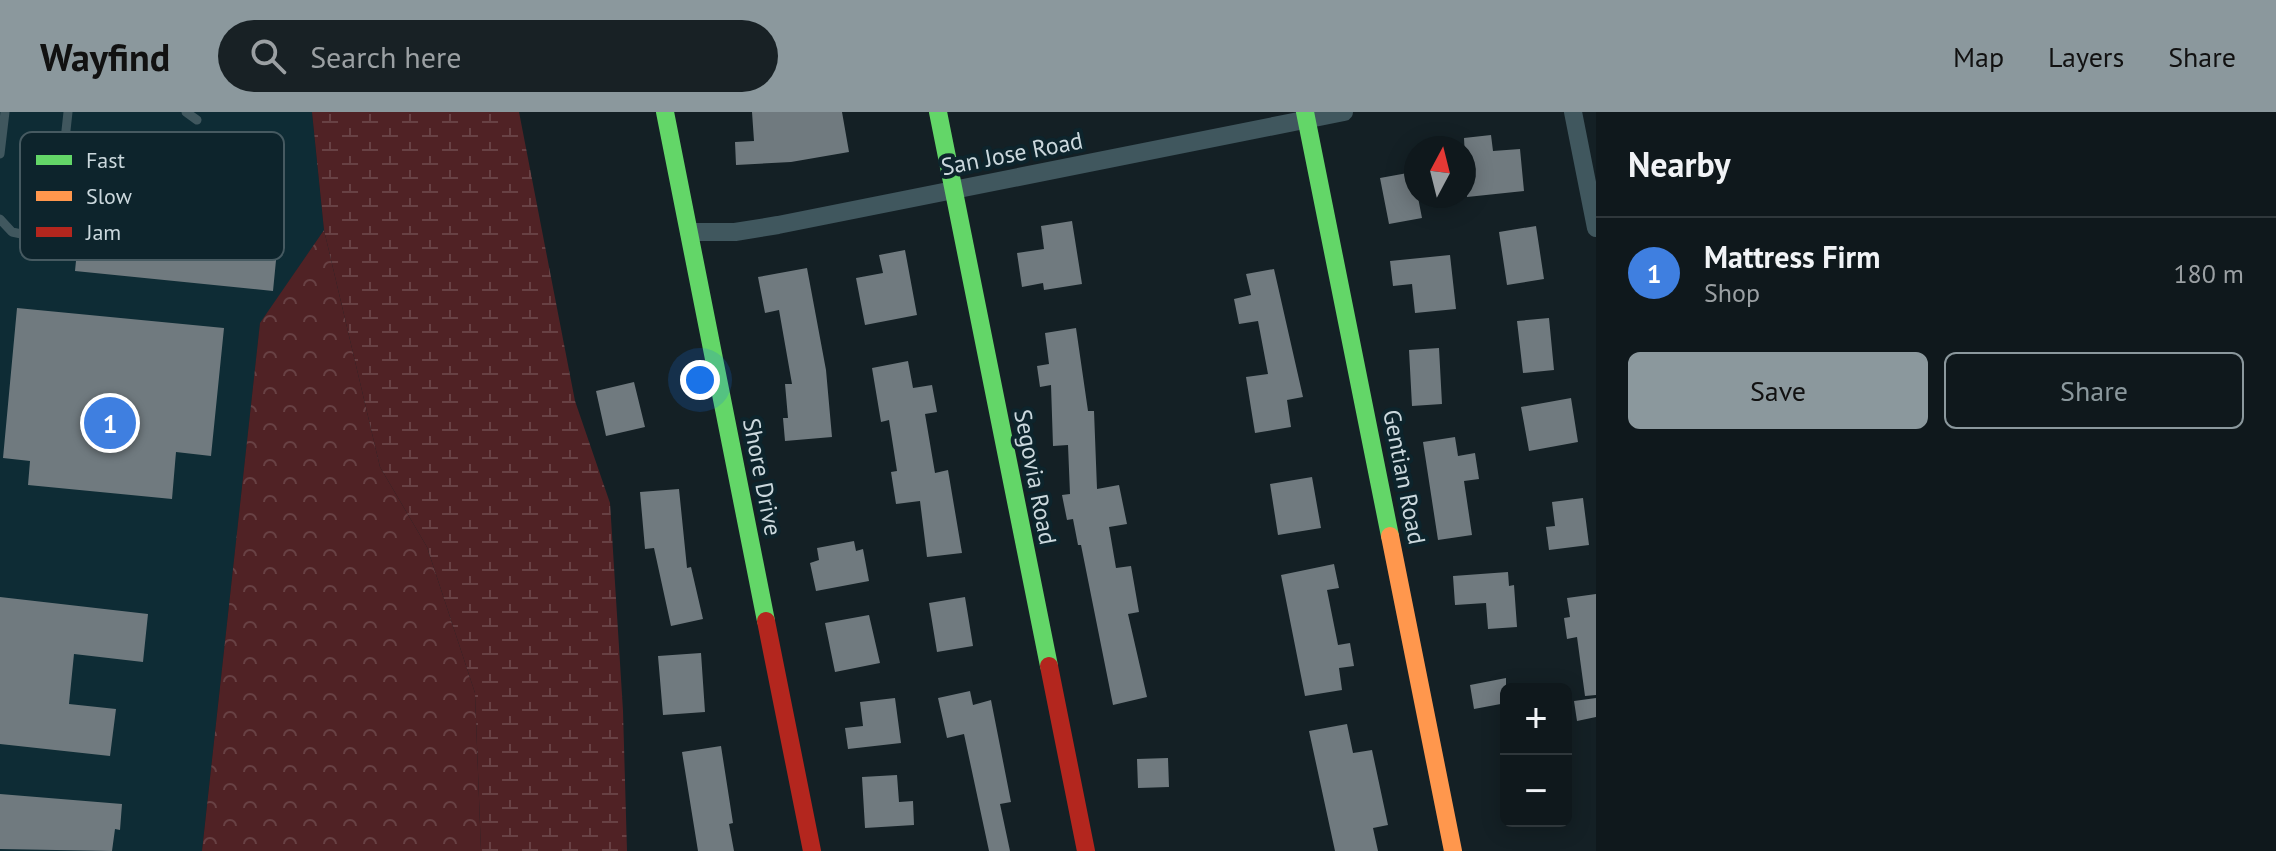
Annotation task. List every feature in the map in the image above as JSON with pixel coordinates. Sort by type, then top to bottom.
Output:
[{"type":"street","name":"Shore Drive","points":[[665,112],[812,851]]},
{"type":"street","name":"Segovia Road","points":[[938,112],[1086,851]]},
{"type":"street","name":"San Jose Road","points":[[689,232],[735,232],[778,225],[1306,116],[1344,112]]},
{"type":"street","points":[[1573,112],[1596,228]]},
{"type":"street","name":"Gentian Road","points":[[1306,116],[1453,851]]},
{"type":"lane","points":[[0,154],[5,112]]},
{"type":"lane","points":[[66,132],[68,112]]},
{"type":"lane","points":[[186,112],[197,120]]},
{"type":"lane","points":[[0,219],[12,232],[20,234]]},
{"type":"shaded area","points":[[0,112],[312,112],[324,230],[260,324],[202,851],[0,851]]},
{"type":"green space","points":[[312,112],[519,112],[575,401],[610,503],[623,711],[627,851],[481,851],[475,693],[427,547],[380,467],[324,230]]},
{"type":"green space","points":[[324,230],[380,467],[427,547],[475,693],[481,851],[202,851],[260,323]]},
{"type":"building","points":[[752,112],[842,112],[849,152],[791,162],[736,165],[735,142],[754,141]]},
{"type":"building","points":[[1491,135],[1493,151],[1520,149],[1524,191],[1476,196],[1476,137]]},
{"type":"building","points":[[1404,174],[1404,208],[1420,208],[1422,218],[1389,224],[1380,178]]},
{"type":"building","points":[[1072,221],[1082,284],[1044,290],[1043,283],[1022,287],[1017,253],[1044,249],[1041,226]]},
{"type":"building","points":[[1536,226],[1544,279],[1507,285],[1499,232]]},
{"type":"building","points":[[905,250],[917,315],[865,325],[856,278],[883,273],[879,255]]},
{"type":"building","points":[[1450,255],[1456,309],[1415,313],[1412,284],[1393,286],[1390,261]]},
{"type":"building","points":[[76,260],[276,260],[273,291],[75,271]]},
{"type":"building","points":[[807,268],[826,370],[832,437],[785,441],[783,418],[788,418],[785,384],[792,384],[779,310],[765,313],[758,277]]},
{"type":"building","points":[[1274,269],[1303,397],[1287,400],[1291,427],[1255,433],[1246,377],[1268,374],[1258,321],[1239,324],[1234,299],[1251,295],[1246,274]]},
{"type":"building","points":[[17,308],[224,328],[211,456],[176,452],[172,499],[28,485],[30,461],[3,458]]},
{"type":"building","points":[[1549,318],[1554,370],[1523,373],[1517,321]]},
{"type":"building","points":[[1076,328],[1088,411],[1094,411],[1097,489],[1119,485],[1127,524],[1109,527],[1116,568],[1131,566],[1139,612],[1128,614],[1147,697],[1113,705],[1081,545],[1078,545],[1073,519],[1067,520],[1062,495],[1070,494],[1068,445],[1053,446],[1051,385],[1040,387],[1037,366],[1049,364],[1045,333]]},
{"type":"building","points":[[1439,348],[1442,404],[1412,406],[1409,350]]},
{"type":"building","points":[[908,361],[913,388],[932,385],[937,412],[925,414],[935,473],[948,470],[962,553],[927,557],[920,501],[896,504],[891,472],[897,471],[889,420],[881,422],[872,368]]},
{"type":"building","points":[[634,382],[645,427],[606,436],[596,391]]},
{"type":"building","points":[[1571,398],[1578,442],[1529,451],[1521,407]]},
{"type":"building","points":[[1455,437],[1458,456],[1475,453],[1479,479],[1464,481],[1472,535],[1438,540],[1423,442]]},
{"type":"building","points":[[1312,477],[1321,528],[1278,535],[1270,484]]},
{"type":"building","points":[[679,489],[687,568],[691,567],[703,619],[671,626],[654,548],[645,549],[640,492]]},
{"type":"building","points":[[1583,498],[1589,545],[1549,550],[1546,527],[1555,526],[1552,502]]},
{"type":"building","points":[[854,541],[856,551],[863,549],[869,581],[816,591],[810,563],[819,560],[817,548]]},
{"type":"building","points":[[1334,564],[1339,588],[1327,590],[1338,645],[1350,643],[1354,666],[1339,668],[1342,690],[1305,696],[1281,575]]},
{"type":"building","points":[[1508,572],[1509,586],[1514,585],[1517,627],[1488,629],[1486,603],[1455,605],[1453,576]]},
{"type":"building","points":[[1596,594],[1596,695],[1585,696],[1577,637],[1567,639],[1564,618],[1570,617],[1567,598]]},
{"type":"building","points":[[0,597],[148,614],[143,662],[74,654],[69,704],[116,709],[110,756],[0,744]]},
{"type":"building","points":[[965,597],[973,646],[937,652],[929,603]]},
{"type":"building","points":[[869,615],[880,663],[835,672],[825,623]]},
{"type":"building","points":[[701,653],[705,712],[663,715],[658,656]]},
{"type":"building","points":[[1506,678],[1506,683],[1500,683],[1500,704],[1474,709],[1470,685]]},
{"type":"building","points":[[970,691],[973,705],[991,700],[1011,802],[1000,804],[1010,851],[989,851],[964,734],[947,738],[938,698]]},
{"type":"building","points":[[895,698],[901,743],[848,749],[845,728],[863,726],[860,702]]},
{"type":"building","points":[[1596,698],[1596,717],[1577,721],[1574,701]]},
{"type":"building","points":[[1347,724],[1353,753],[1372,750],[1388,825],[1373,828],[1378,851],[1335,851],[1309,731]]},
{"type":"building","points":[[721,746],[733,823],[729,824],[734,851],[698,851],[682,752]]},
{"type":"building","points":[[1168,758],[1169,787],[1138,788],[1137,759]]},
{"type":"building","points":[[897,775],[899,802],[913,801],[914,825],[865,828],[862,777]]},
{"type":"building","points":[[0,794],[122,804],[120,830],[115,829],[112,851],[0,849]]},
{"type":"traffic: fast","points":[[665,112],[766,621]]},
{"type":"traffic: fast","points":[[938,112],[1049,666]]},
{"type":"traffic: fast","points":[[1305,112],[1390,536]]},
{"type":"traffic: slow","points":[[1390,536],[1453,851]]},
{"type":"traffic: jam","points":[[766,621],[812,851]]},
{"type":"traffic: jam","points":[[1049,666],[1086,851]]},
{"type":"place","name":"Mattress Firm","points":[[110,423]]}]
